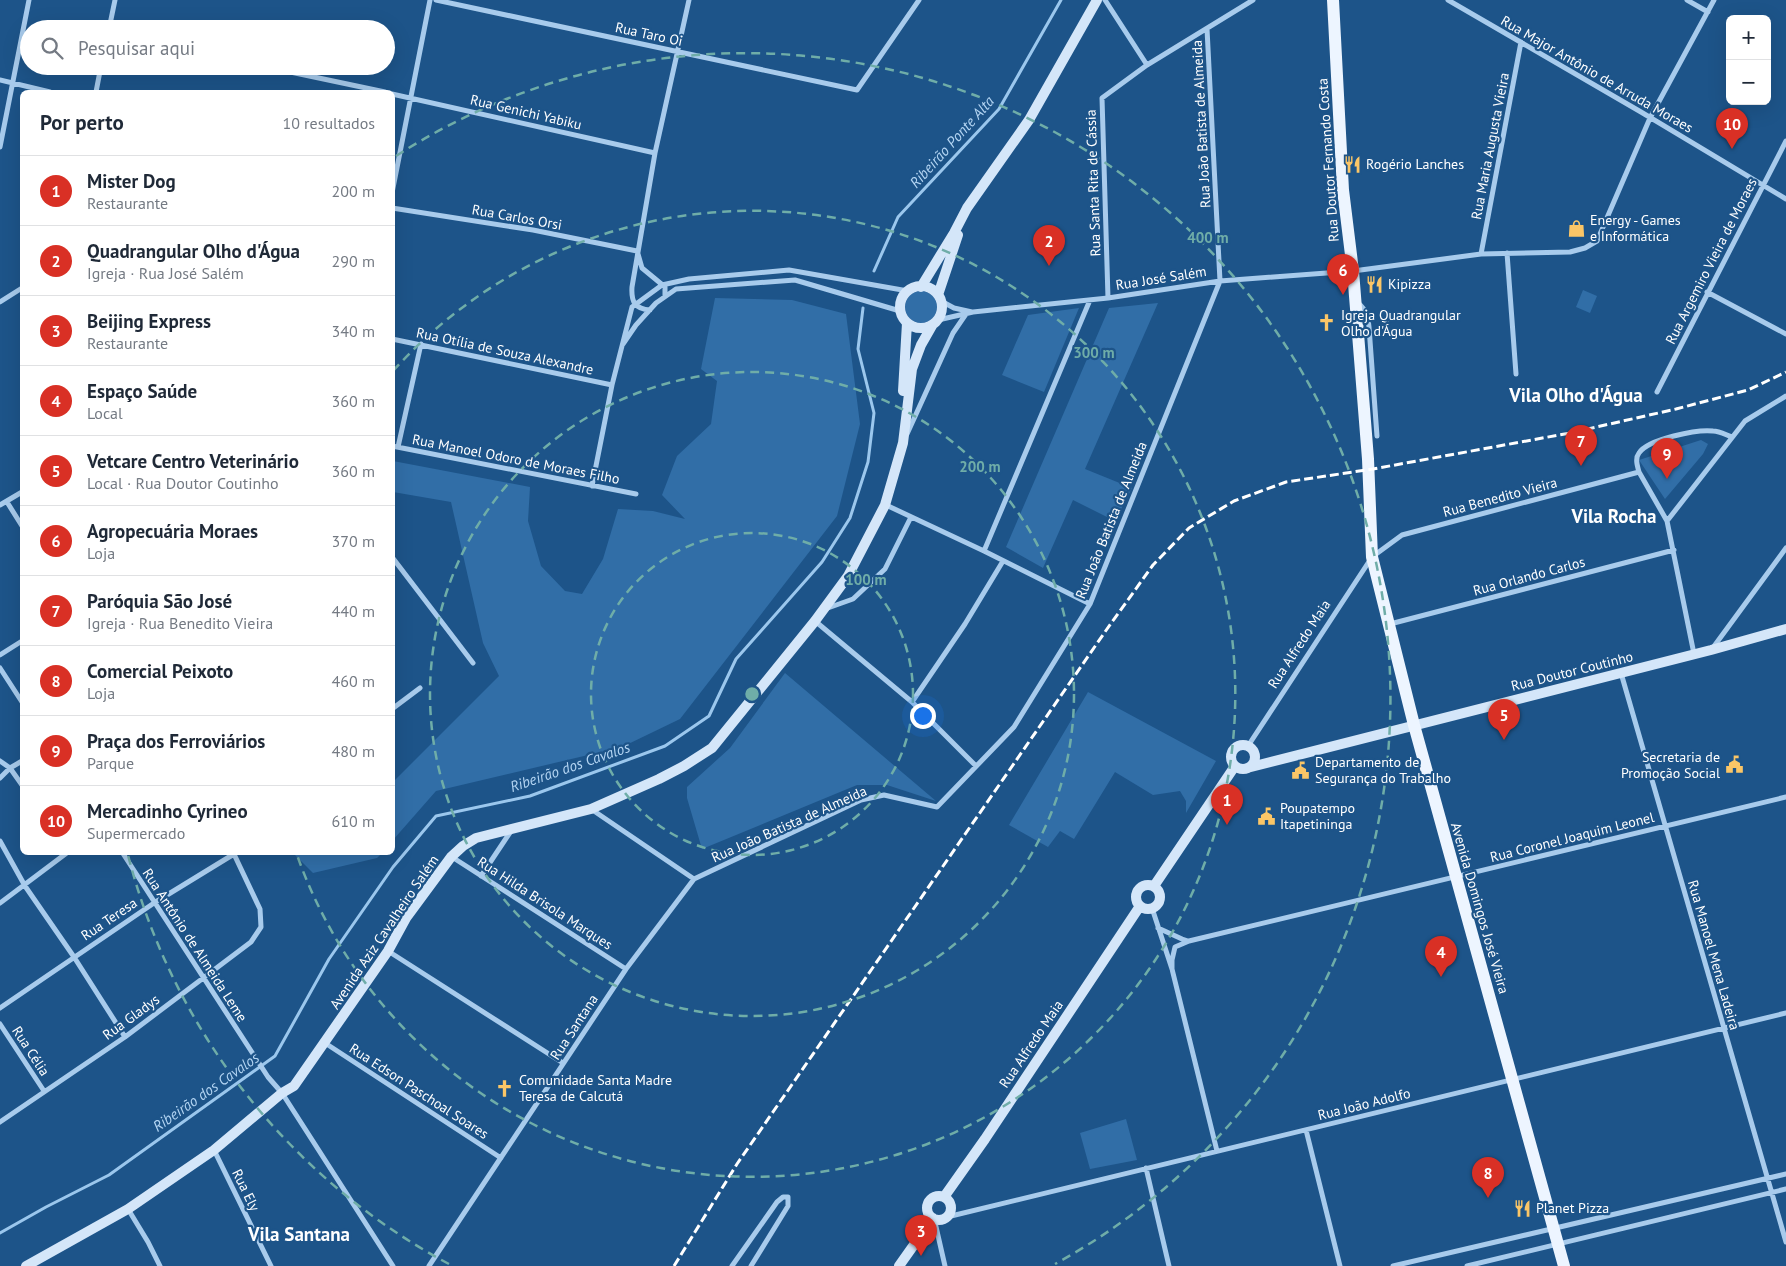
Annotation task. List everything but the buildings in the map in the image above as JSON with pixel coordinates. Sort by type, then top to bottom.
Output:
[{"type":"main road","points":[[921,287],[967,208],[1029,120],[1098,0]]},
{"type":"main road","name":"Rua Doutor Fernando Costa","points":[[1333,0],[1343,190],[1353,271],[1368,469],[1372,557]]},
{"type":"main road","points":[[939,298],[933,291],[921,287],[908,291],[903,297],[900,311],[907,322],[913,327],[920,328],[935,322],[941,314],[939,298],[967,208]]},
{"type":"main road","name":"Avenida Aziz Cavalheiro Salém","points":[[901,447],[907,322]]},
{"type":"main road","name":"Avenida Aziz Cavalheiro Salém","points":[[29,1265],[128,1210],[214,1150],[294,1086],[388,951],[406,918],[451,857],[463,846],[476,838],[591,809],[660,779],[712,748],[848,576],[885,504],[901,447],[912,369],[921,345],[935,322]]},
{"type":"main road","name":"Avenida Domingos José Vieira","points":[[1372,557],[1414,725],[1564,1266]]},
{"type":"main road","name":"Rua Doutor Coutinho","points":[[1247,768],[1711,650],[1786,629]]},
{"type":"main road","points":[[1241,745],[1248,746],[1253,751],[1255,758],[1252,764],[1247,768],[1235,766],[1232,760],[1232,751],[1241,745]]},
{"type":"main road","points":[[1154,886],[1235,766]]},
{"type":"main road","points":[[1146,885],[1154,886],[1160,898],[1157,904],[1152,908],[1140,906],[1136,897],[1137,891],[1146,885]]},
{"type":"main road","name":"Rua Alfredo Maia","points":[[944,1197],[986,1139],[1140,906]]},
{"type":"main road","points":[[935,1197],[944,1197],[949,1201],[951,1208],[947,1217],[942,1220],[933,1218],[927,1209],[929,1202],[935,1197]]},
{"type":"main road","points":[[899,1266],[933,1218]]},
{"type":"street","points":[[25,20],[29,0]]},
{"type":"street","points":[[111,20],[115,0]]},
{"type":"street","points":[[395,178],[430,0]]},
{"type":"street","name":"Rua Taro Oi","points":[[436,0],[856,90],[919,0]]},
{"type":"street","points":[[650,310],[640,308],[634,304],[631,297],[637,251],[655,153],[688,0]]},
{"type":"street","points":[[1105,0],[1147,65]]},
{"type":"street","name":"Rua Santa Rita de Cássia","points":[[1108,298],[1102,98],[1147,65],[1252,0]]},
{"type":"street","name":"Rua Major Antônio de Arruda Moraes","points":[[1448,0],[1786,199]]},
{"type":"street","points":[[1687,0],[1708,12]]},
{"type":"street","name":"Rua José Salém","points":[[973,312],[1108,298],[1220,281],[1353,271],[1481,254],[1570,252],[1584,248],[1597,241],[1650,118],[1714,0]]},
{"type":"street","name":"Rua João Batista de Almeida","points":[[694,879],[861,800],[884,795],[937,807],[1014,727],[1090,604],[1220,281],[1207,29]]},
{"type":"street","name":"Rua Maria Augusta Vieira","points":[[1481,254],[1521,42]]},
{"type":"street","points":[[0,147],[20,46]]},
{"type":"street","points":[[96,90],[100,75]]},
{"type":"street","points":[[305,75],[376,90]]},
{"type":"street","points":[[0,80],[43,90]]},
{"type":"street","name":"Rua Genichi Yabiku","points":[[395,95],[655,153]]},
{"type":"street","name":"Rua Argemiro Vieira de Moraes","points":[[1657,392],[1786,141]]},
{"type":"street","name":"Rua Carlos Orsi","points":[[395,208],[533,230],[637,251]]},
{"type":"street","points":[[637,251],[642,268],[662,284],[665,296]]},
{"type":"street","points":[[1507,253],[1516,374]]},
{"type":"street","points":[[592,486],[612,385],[628,318],[634,304],[662,284],[689,279],[789,270],[908,291]]},
{"type":"street","points":[[620,349],[636,325],[656,303],[676,289],[795,280],[900,311]]},
{"type":"street","points":[[0,302],[20,289]]},
{"type":"street","points":[[1707,292],[1786,334]]},
{"type":"street","points":[[939,298],[954,308],[973,312]]},
{"type":"street","points":[[984,551],[1090,300]]},
{"type":"street","points":[[1355,300],[1364,308],[1367,314],[1377,436]]},
{"type":"street","points":[[935,322],[973,312]]},
{"type":"street","points":[[901,447],[953,333],[966,314]]},
{"type":"street","name":"Rua Otília de Souza Alexandre","points":[[395,340],[612,385]]},
{"type":"street","points":[[395,447],[421,344]]},
{"type":"street","points":[[1667,521],[1744,421],[1786,396]]},
{"type":"street","points":[[1694,654],[1667,521],[1639,472],[1637,464],[1638,454],[1653,442],[1688,434],[1713,431],[1732,438]]},
{"type":"street","name":"Rua Manoel Odoro de Moraes Filho","points":[[395,447],[636,494]]},
{"type":"street","name":"Rua Benedito Vieira","points":[[1372,557],[1402,534],[1639,472]]},
{"type":"street","points":[[0,506],[20,493]]},
{"type":"street","points":[[7,502],[20,523]]},
{"type":"street","points":[[885,504],[1090,604]]},
{"type":"street","points":[[822,610],[853,599],[885,569],[912,517]]},
{"type":"street","points":[[1711,650],[1786,548]]},
{"type":"street","name":"Rua Orlando Carlos","points":[[1390,624],[1674,550]]},
{"type":"street","name":"Rua Alfredo Maia","points":[[1248,746],[1372,557]]},
{"type":"street","points":[[395,561],[473,663]]},
{"type":"street","points":[[912,702],[965,624],[1003,562]]},
{"type":"street","points":[[814,620],[912,702],[976,766]]},
{"type":"street","points":[[0,655],[20,641]]},
{"type":"street","points":[[0,668],[20,699]]},
{"type":"street","name":"Rua Manoel Mena Ladeira","points":[[1620,673],[1786,1242]]},
{"type":"street","points":[[395,707],[420,688]]},
{"type":"street","points":[[0,760],[10,768],[20,783]]},
{"type":"street","points":[[0,778],[10,768],[20,762]]},
{"type":"street","name":"Rua Coronel Joaquim Leonel","points":[[1189,941],[1786,797]]},
{"type":"street","points":[[591,809],[694,879]]},
{"type":"street","points":[[481,876],[512,830]]},
{"type":"street","points":[[0,841],[25,886],[74,957],[125,1037]]},
{"type":"street","points":[[0,904],[64,855]]},
{"type":"street","name":"Rua Antônio de Almeida Leme","points":[[124,855],[250,1050],[282,1094]]},
{"type":"street","name":"Rua Teresa","points":[[0,1008],[154,903],[231,855]]},
{"type":"street","name":"Rua Gladys","points":[[0,1122],[125,1037],[251,942],[261,927],[260,909],[235,855]]},
{"type":"street","name":"Rua Hilda Brisola Marques","points":[[451,857],[626,968]]},
{"type":"street","name":"Rua Santana","points":[[429,1266],[626,968],[694,879]]},
{"type":"street","points":[[1152,908],[1172,969],[1217,1151]]},
{"type":"street","points":[[1158,928],[1189,941]]},
{"type":"street","points":[[1172,969],[1175,947],[1189,941]]},
{"type":"street","points":[[388,951],[563,1063]]},
{"type":"street","name":"Rua João Adolfo","points":[[947,1217],[1786,1013]]},
{"type":"street","name":"Rua Célia","points":[[0,1024],[44,1091]]},
{"type":"street","name":"Rua Edson Paschoal Soares","points":[[325,1043],[501,1158]]},
{"type":"street","points":[[282,1094],[393,1266]]},
{"type":"street","points":[[1306,1130],[1340,1266]]},
{"type":"street","name":"Rua Ely","points":[[214,1150],[272,1266]]},
{"type":"street","points":[[1146,1168],[1169,1266]]},
{"type":"street","points":[[1393,1266],[1786,1174]]},
{"type":"street","points":[[1467,1266],[1786,1188]]},
{"type":"street","points":[[732,1266],[777,1202],[783,1197],[788,1197],[788,1206],[750,1266]]},
{"type":"street","points":[[128,1210],[160,1266]]},
{"type":"street","points":[[933,1218],[945,1266]]},
{"type":"shaded area","points":[[1583,290],[1597,296],[1590,313],[1576,307]]},
{"type":"shaded area","points":[[921,291],[933,295],[937,307],[933,319],[921,323],[909,319],[905,307],[909,295]]},
{"type":"shaded area","points":[[715,298],[792,300],[846,314],[860,424],[837,516],[680,719],[622,747],[436,791],[395,838],[395,780],[499,676],[483,643],[451,502],[395,492],[395,461],[530,487],[528,521],[541,566],[565,591],[582,594],[603,559],[618,509],[653,511],[685,519],[662,495],[677,456],[711,424],[717,381],[701,369]]},
{"type":"shaded area","points":[[1158,303],[1085,469],[1132,488],[1115,521],[1073,500],[1043,568],[1006,547],[1109,308]]},
{"type":"shaded area","points":[[1079,308],[1044,392],[1002,375],[1028,315]]},
{"type":"shaded area","points":[[1701,440],[1708,444],[1703,454],[1665,499],[1639,460]]},
{"type":"shaded area","points":[[785,673],[936,801],[887,785],[857,785],[702,849],[687,798],[687,787],[730,748]]},
{"type":"shaded area","points":[[1088,692],[1216,761],[1186,813],[1186,801],[1180,791],[1153,795],[1115,772],[1074,839],[1060,831],[1048,847],[1009,825]]},
{"type":"shaded area","points":[[295,855],[380,855],[377,858],[313,873]]},
{"type":"shaded area","points":[[1126,1119],[1137,1160],[1090,1169],[1080,1133]]},
{"type":"waterway","name":"Ribeirão Ponte Alta","points":[[874,271],[898,217],[999,109],[1061,0]]},
{"type":"waterway","name":"Ribeirão dos Cavalos","points":[[0,1233],[109,1175],[275,1056],[329,959],[393,867],[436,816],[530,796],[665,746],[709,716],[736,659],[822,562],[850,518],[868,462],[874,413],[858,349],[863,308]]},
{"type":"railway","points":[[674,1266],[737,1164],[1107,629],[1153,565],[1189,528],[1234,501],[1286,482],[1373,469],[1570,433],[1676,409],[1748,390],[1786,372]]},
{"type":"place","name":"Mercadinho Cyrineo","points":[[1732,149]]},
{"type":"place","name":"Rogério Lanches","points":[[1352,164]]},
{"type":"place","name":"Energy - Games e Informática","points":[[1576,228]]},
{"type":"place","name":"Quadrangular Olho d'Água","points":[[1049,266]]},
{"type":"place","name":"Kipizza","points":[[1374,284]]},
{"type":"place","name":"Agropecuária Moraes","points":[[1343,295]]},
{"type":"place","name":"Igreja Quadrangular Olho d'Água","points":[[1327,323]]},
{"type":"place","name":"Paróquia São José","points":[[1581,466]]},
{"type":"place","name":"Praça dos Ferroviários","points":[[1667,479]]},
{"type":"place","name":"Vetcare Centro Veterinário","points":[[1504,740]]},
{"type":"place","name":"Secretaria de Promoção Social","points":[[1734,765]]},
{"type":"place","name":"Departamento de Segurança do Trabalho","points":[[1301,770]]},
{"type":"place","name":"Poupatempo Itapetininga","points":[[1266,816]]},
{"type":"place","name":"Mister Dog","points":[[1227,825]]},
{"type":"place","name":"Espaço Saúde","points":[[1441,977]]},
{"type":"place","name":"Comunidade Santa Madre Teresa de Calcutá","points":[[505,1088]]},
{"type":"place","name":"Comercial Peixoto","points":[[1488,1198]]},
{"type":"place","name":"Planet Pizza","points":[[1522,1208]]},
{"type":"place","name":"Beijing Express","points":[[921,1256]]},
{"type":"district","name":"Vila Olho d'Água","points":[[1576,395]]},
{"type":"district","name":"Vila Rocha","points":[[1614,516]]},
{"type":"district","name":"Vila Santana","points":[[299,1234]]}]
